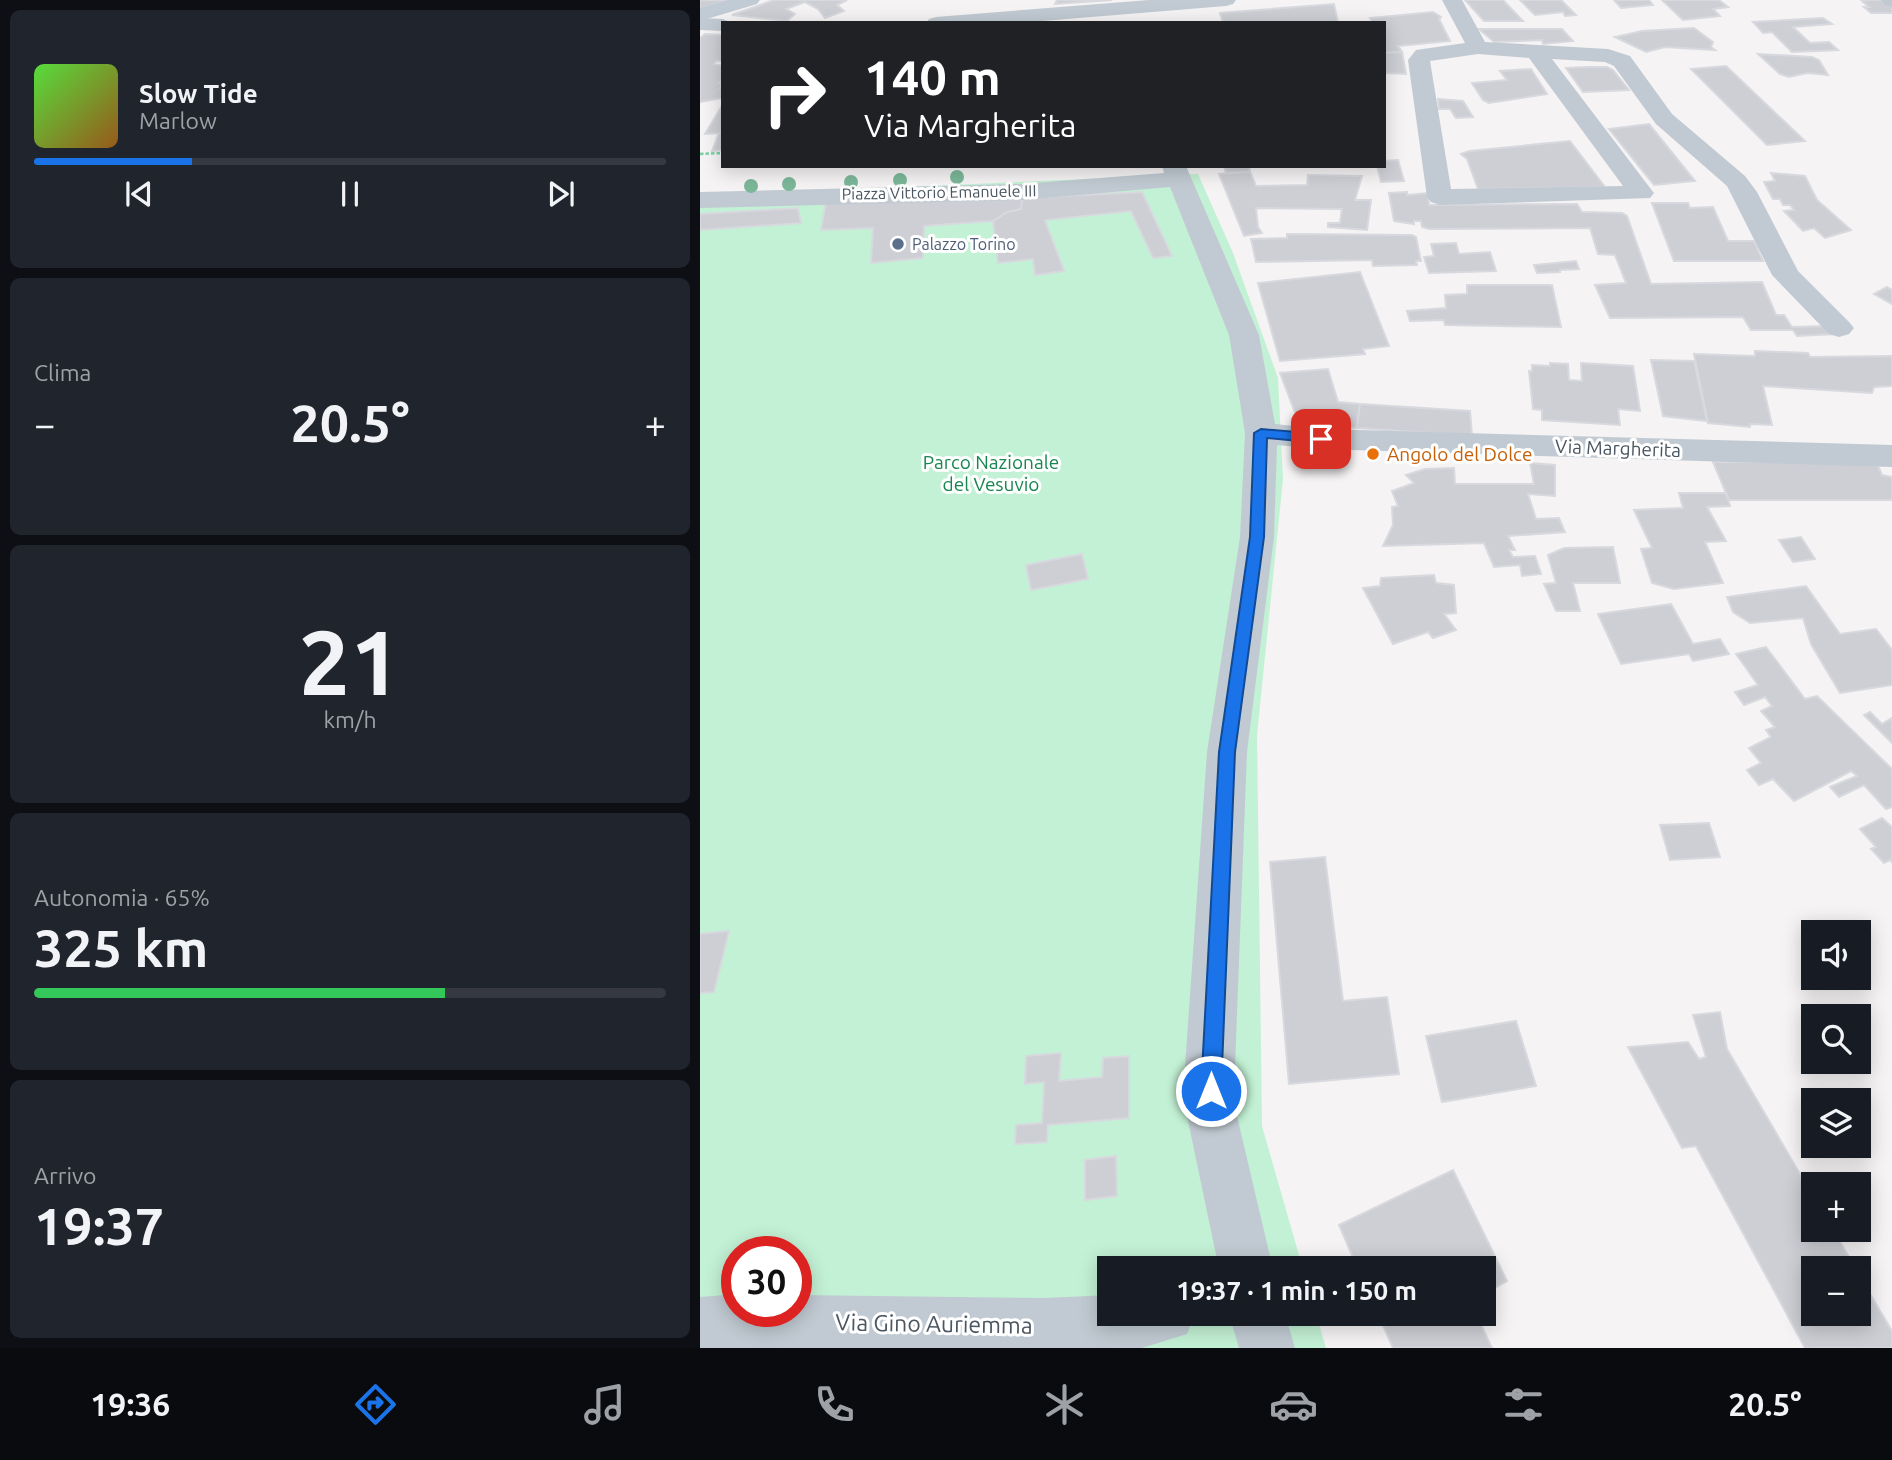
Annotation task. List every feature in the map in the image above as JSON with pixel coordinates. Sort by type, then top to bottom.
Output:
[{"type":"street","points":[[700,15],[750,0]]},
{"type":"street","points":[[966,21],[1134,10],[1226,0]]},
{"type":"street","points":[[1452,0],[1478,48]]},
{"type":"street","points":[[700,24],[721,25]]},
{"type":"street","points":[[1535,51],[1641,193],[1440,197],[1419,60],[1424,55],[1478,48],[1535,51],[1608,55],[1622,61],[1664,119],[1735,181],[1744,192],[1786,275],[1839,328]]},
{"type":"street","points":[[1177,172],[1244,335],[1261,433],[1257,537],[1227,752],[1210,1067],[1212,1116],[1242,1256]]},
{"type":"street","name":"Piazza Vittorio Emanuele III","points":[[700,200],[1022,192],[1177,172]]},
{"type":"street","name":"Via Margherita","points":[[1261,433],[1321,439],[1892,456]]},
{"type":"street","name":"Via Gino Auriemma","points":[[727,1332],[1097,1323]]},
{"type":"street","points":[[1261,1326],[1268,1348]]},
{"type":"path","points":[[700,154],[721,153]]},
{"type":"green space","name":"Parco Nazionale del Vesuvio","points":[[1198,174],[1233,253],[1278,378],[1283,479],[1257,735],[1262,1126],[1299,1256],[1097,1256],[1097,1326],[1320,1326],[1326,1348],[700,1348],[700,196]]},
{"type":"building","points":[[700,0],[730,0],[700,9]]},
{"type":"building","points":[[774,0],[847,0],[837,5],[844,11],[825,18],[818,9],[805,2],[786,9],[795,14],[787,21],[732,15]]},
{"type":"building","points":[[1057,0],[1112,0],[1055,4]]},
{"type":"building","points":[[1465,0],[1503,0],[1523,21],[1484,21]]},
{"type":"building","points":[[1520,0],[1561,0],[1576,15],[1565,16],[1563,12],[1535,15]]},
{"type":"building","points":[[1614,0],[1649,0],[1653,5],[1621,8]]},
{"type":"building","points":[[1662,0],[1719,0],[1728,7],[1713,9],[1720,16],[1683,20]]},
{"type":"building","points":[[1883,0],[1892,7],[1892,13],[1871,13],[1862,1]]},
{"type":"building","points":[[1334,4],[1338,21],[1222,21],[1220,13]]},
{"type":"building","points":[[1433,12],[1441,17],[1439,19],[1450,41],[1398,46],[1402,52],[1386,53],[1386,21],[1372,21],[1370,18]]},
{"type":"building","points":[[1823,18],[1832,24],[1793,27],[1810,43],[1829,42],[1838,50],[1792,52],[1772,32],[1763,33],[1753,22]]},
{"type":"building","points":[[1694,28],[1713,42],[1711,47],[1715,50],[1665,47],[1646,52],[1615,37],[1642,31]]},
{"type":"building","points":[[1479,29],[1562,29],[1573,41],[1543,44],[1542,40],[1494,42]]},
{"type":"building","points":[[705,34],[721,35],[721,61],[714,64],[721,66],[721,98],[700,102],[700,38]]},
{"type":"building","points":[[1402,52],[1406,74],[1386,73],[1386,53]]},
{"type":"building","points":[[1758,54],[1812,57],[1819,60],[1828,75],[1807,73],[1789,77],[1780,74]]},
{"type":"building","points":[[1726,66],[1805,141],[1767,145],[1691,69]]},
{"type":"building","points":[[1607,67],[1613,70],[1629,90],[1583,92],[1566,68]]},
{"type":"building","points":[[1531,69],[1547,94],[1489,103],[1483,100],[1472,83],[1507,80],[1500,71]]},
{"type":"building","points":[[1438,99],[1463,101],[1473,117],[1456,118],[1450,109],[1439,109]]},
{"type":"building","points":[[721,107],[721,133],[705,134]]},
{"type":"building","points":[[1649,124],[1695,181],[1654,185],[1609,129]]},
{"type":"building","points":[[719,133],[721,133],[721,150],[712,151]]},
{"type":"building","points":[[1570,141],[1605,187],[1478,189],[1467,159],[1461,154],[1470,151]]},
{"type":"building","points":[[1398,160],[1404,181],[1381,182],[1378,168],[1386,168],[1386,161]]},
{"type":"building","points":[[1225,168],[1249,168],[1250,172],[1226,173]]},
{"type":"building","points":[[1250,172],[1256,186],[1307,185],[1308,175],[1362,176],[1355,200],[1371,200],[1367,230],[1328,227],[1328,223],[1340,223],[1342,209],[1256,208],[1258,227],[1262,233],[1244,236],[1219,174]]},
{"type":"building","points":[[1771,173],[1805,176],[1817,200],[1851,230],[1825,238],[1814,228],[1803,231],[1784,211],[1794,210],[1790,205],[1783,205],[1780,199],[1773,199],[1764,182],[1775,181]]},
{"type":"building","points":[[1142,192],[1172,256],[1153,258],[1131,211],[1045,220],[1064,271],[1035,275],[1033,259],[998,263],[993,221],[1007,212],[1021,209],[1022,198]]},
{"type":"building","points":[[1407,192],[1407,195],[1428,193],[1429,205],[1577,204],[1582,212],[1622,213],[1627,216],[1651,284],[1762,282],[1776,315],[1784,315],[1792,327],[1828,326],[1835,334],[1797,336],[1793,330],[1751,330],[1743,317],[1610,318],[1595,285],[1626,283],[1615,255],[1598,254],[1590,228],[1429,229],[1422,227],[1421,221],[1414,221],[1414,224],[1394,221],[1389,193]]},
{"type":"building","name":"Palazzo Torino","points":[[1022,198],[1021,209],[1007,212],[993,221],[924,226],[923,258],[871,263],[873,228],[821,230],[826,202]]},
{"type":"building","points":[[1652,203],[1688,203],[1690,208],[1713,207],[1728,241],[1754,241],[1763,261],[1674,261]]},
{"type":"building","points":[[798,208],[801,223],[700,230],[700,214]]},
{"type":"building","points":[[1287,234],[1412,235],[1416,237],[1421,261],[1416,261],[1417,265],[1373,266],[1372,260],[1256,262],[1251,239],[1287,238]]},
{"type":"building","points":[[1456,243],[1459,254],[1490,252],[1496,271],[1429,273],[1424,257],[1434,256],[1431,244]]},
{"type":"building","points":[[1576,261],[1579,269],[1560,272],[1537,273],[1534,265]]},
{"type":"building","points":[[1360,272],[1389,346],[1363,349],[1365,354],[1280,361],[1258,283]]},
{"type":"building","points":[[1467,285],[1552,285],[1561,327],[1445,325],[1444,320],[1410,321],[1407,311],[1446,308],[1445,295],[1467,294]]},
{"type":"building","points":[[1887,287],[1892,290],[1892,304],[1874,294]]},
{"type":"building","points":[[1755,351],[1808,353],[1810,357],[1892,356],[1892,386],[1874,387],[1872,393],[1763,386],[1772,425],[1750,424],[1750,427],[1708,423],[1694,354],[1755,356]]},
{"type":"building","points":[[1651,360],[1694,361],[1707,421],[1663,416]]},
{"type":"building","points":[[1550,363],[1568,364],[1569,380],[1582,381],[1581,363],[1633,366],[1640,411],[1618,409],[1620,425],[1542,420],[1542,410],[1533,409],[1529,371],[1532,371],[1532,365],[1550,366]]},
{"type":"building","points":[[1328,369],[1338,402],[1360,404],[1357,428],[1299,423],[1280,373]]},
{"type":"building","points":[[1360,404],[1470,411],[1472,436],[1357,428]]},
{"type":"building","points":[[1713,462],[1844,462],[1878,466],[1882,475],[1892,477],[1892,500],[1729,500]]},
{"type":"building","points":[[1530,463],[1555,465],[1555,496],[1528,494],[1536,519],[1559,518],[1565,532],[1508,536],[1515,550],[1509,550],[1513,557],[1535,556],[1541,574],[1522,576],[1520,565],[1494,567],[1484,543],[1383,546],[1393,525],[1392,507],[1398,506],[1392,491],[1414,483],[1406,475],[1425,469],[1454,468],[1455,484],[1534,484]]},
{"type":"building","points":[[1679,493],[1726,493],[1730,506],[1707,507],[1726,541],[1705,542],[1723,583],[1674,589],[1652,583],[1641,549],[1652,548],[1634,510],[1683,508]]},
{"type":"building","points":[[1801,537],[1815,559],[1793,562],[1779,540]]},
{"type":"building","points":[[1613,547],[1620,583],[1573,583],[1580,611],[1556,611],[1544,584],[1556,583],[1548,555],[1564,548]]},
{"type":"building","points":[[1082,554],[1088,579],[1031,590],[1026,565]]},
{"type":"building","points":[[1434,575],[1436,583],[1454,585],[1456,613],[1444,614],[1456,630],[1433,638],[1428,632],[1393,644],[1363,588],[1380,586],[1381,578]]},
{"type":"building","points":[[1806,586],[1840,634],[1876,629],[1892,650],[1892,685],[1840,693],[1811,644],[1803,618],[1750,623],[1733,612],[1727,597]]},
{"type":"building","points":[[1671,604],[1693,644],[1720,639],[1729,654],[1693,661],[1689,654],[1621,664],[1598,614]]},
{"type":"building","points":[[1766,647],[1805,699],[1817,696],[1892,769],[1892,807],[1886,809],[1864,785],[1839,797],[1830,787],[1857,776],[1851,771],[1794,801],[1773,779],[1759,785],[1747,770],[1761,763],[1749,748],[1771,737],[1766,730],[1775,727],[1761,711],[1772,706],[1765,697],[1744,705],[1735,692],[1758,685],[1736,654]]},
{"type":"building","points":[[1870,712],[1882,724],[1892,718],[1892,743],[1864,715]]},
{"type":"building","points":[[1882,818],[1892,827],[1892,862],[1890,860],[1884,863],[1871,849],[1876,847],[1860,829]]},
{"type":"building","points":[[1709,823],[1720,857],[1670,860],[1660,825]]},
{"type":"building","points":[[1325,857],[1343,1001],[1387,997],[1399,1074],[1289,1084],[1270,862]]},
{"type":"building","points":[[729,931],[714,992],[700,993],[700,934]]},
{"type":"building","points":[[1720,1012],[1727,1049],[1801,1175],[1801,1242],[1840,1242],[1848,1256],[1801,1256],[1801,1326],[1871,1326],[1871,1296],[1892,1331],[1892,1348],[1805,1348],[1696,1146],[1682,1148],[1628,1047],[1688,1042],[1699,1059],[1706,1057],[1693,1015]]},
{"type":"building","points":[[1516,1021],[1536,1086],[1442,1102],[1426,1036]]},
{"type":"building","points":[[1061,1053],[1059,1081],[1102,1077],[1103,1058],[1129,1056],[1129,1118],[1048,1125],[1047,1142],[1015,1144],[1016,1125],[1042,1123],[1044,1082],[1025,1084],[1026,1056]]},
{"type":"building","points":[[1116,1156],[1117,1196],[1085,1200],[1085,1160]]},
{"type":"building","points":[[1453,1170],[1495,1256],[1352,1256],[1339,1225]]},
{"type":"building","points":[[1496,1258],[1507,1281],[1496,1287]]},
{"type":"building","points":[[1383,1326],[1482,1326],[1492,1348],[1393,1348]]},
{"type":"place","name":"Palazzo Torino","points":[[898,244]]},
{"type":"place","name":"Angolo del Dolce","points":[[1373,454]]},
{"type":"route","points":[[1211,1091],[1210,1067],[1227,752],[1257,537],[1261,433],[1321,439]]}]
